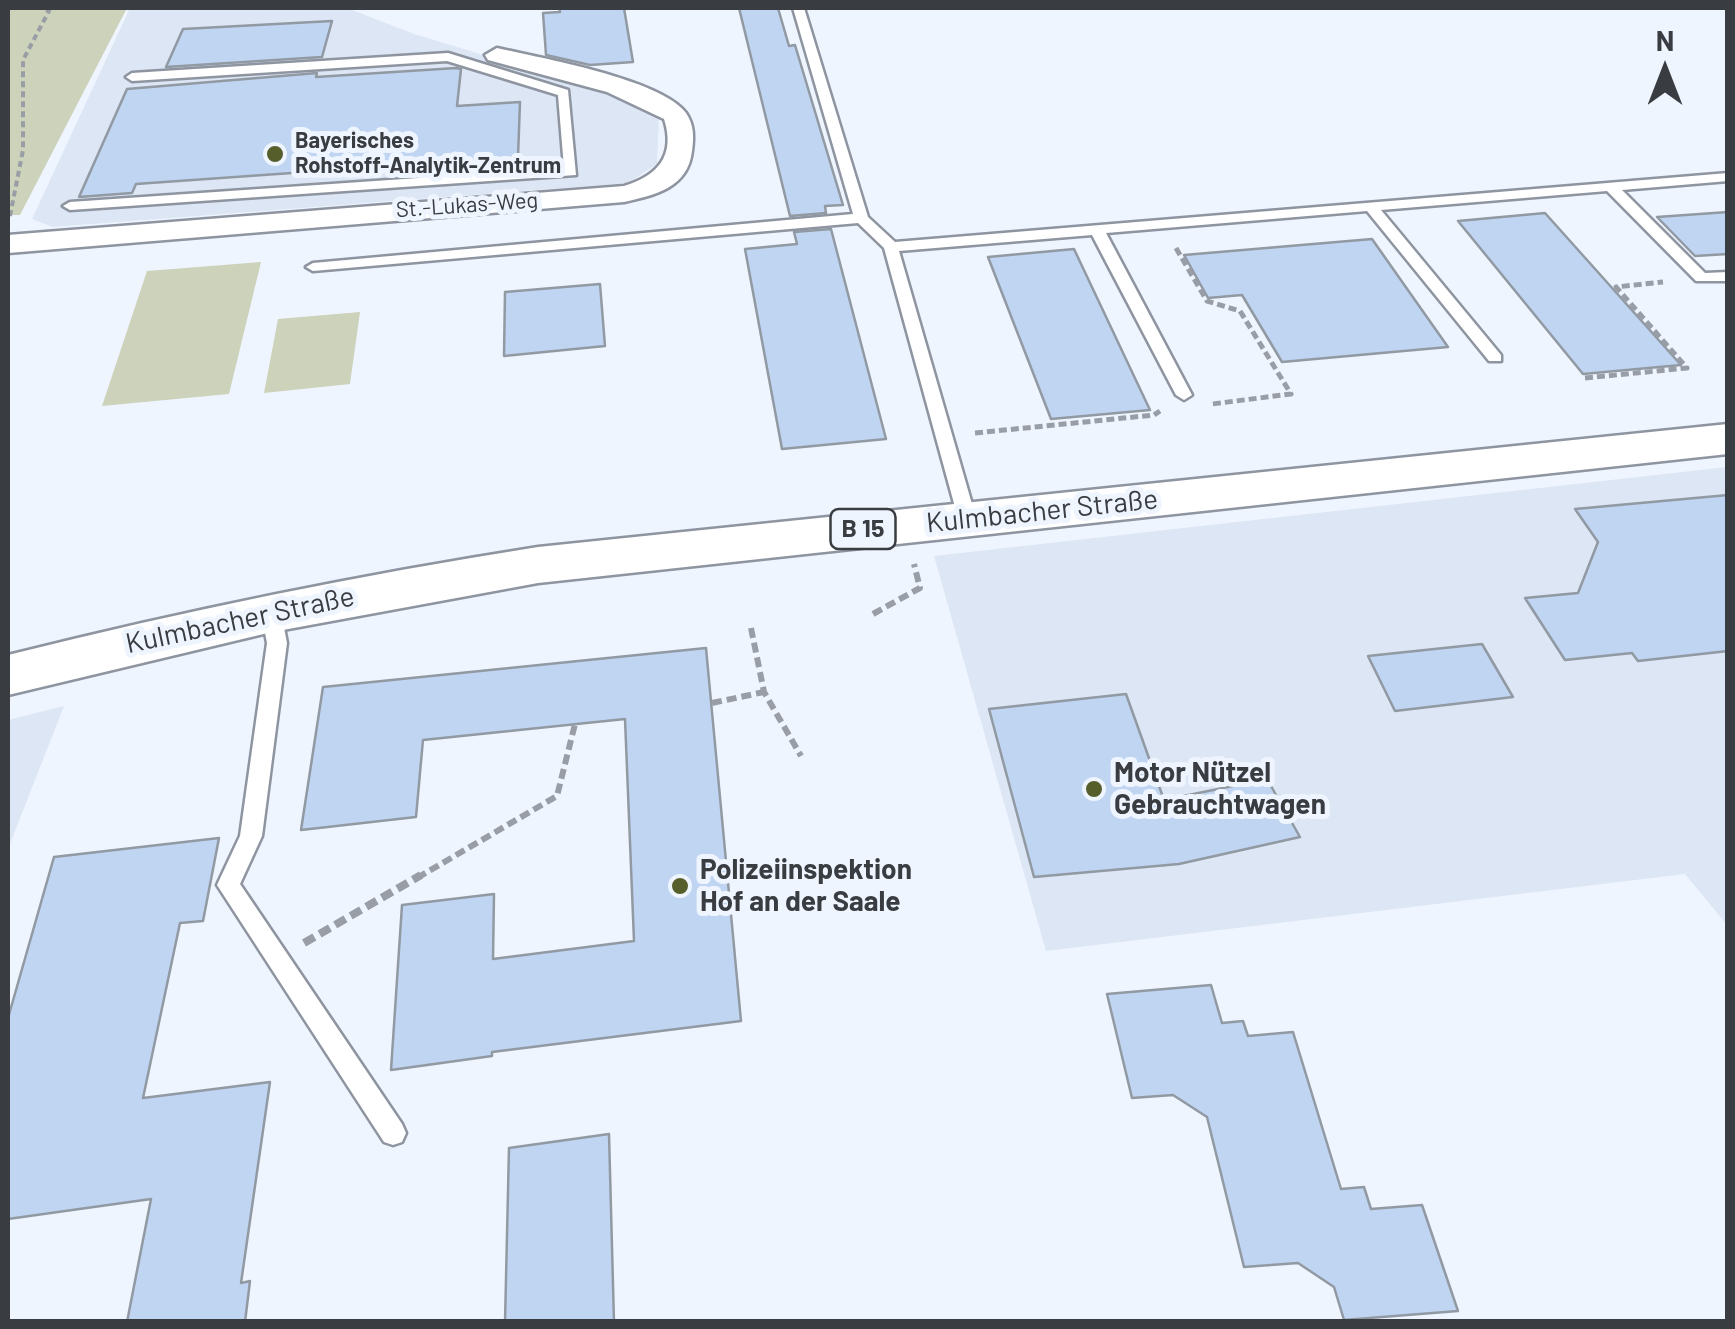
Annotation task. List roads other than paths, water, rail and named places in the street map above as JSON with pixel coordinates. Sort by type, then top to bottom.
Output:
[{"type":"main road","name":"Kulmbacher Straße","points":[[8,675],[392,587],[538,565],[1728,439]]},
{"type":"street","name":"St.-Lukas-Weg","points":[[8,244],[467,192],[624,194],[666,180],[678,167],[681,132],[676,117],[654,101],[497,55]]},
{"type":"lane","points":[[798,8],[861,218],[890,247],[967,518]]},
{"type":"lane","points":[[70,206],[467,192],[571,172],[564,94],[448,57],[132,77]]},
{"type":"lane","points":[[890,247],[1728,178]]},
{"type":"lane","points":[[1610,187],[1701,278],[1728,276]]},
{"type":"lane","points":[[1370,207],[1495,358]]},
{"type":"lane","points":[[312,266],[861,218]]},
{"type":"lane","points":[[1098,230],[1184,394]]},
{"type":"lane","points":[[272,612],[276,643],[251,836],[228,885],[393,1133]]},
{"type":"place","name":"Bayerisches Rohstoff-Analytik-Zentrum","points":[[275,154]]},
{"type":"place","name":"Motor Nützel Gebrauchtwagen","points":[[1094,789]]},
{"type":"place","name":"Polizeiinspektion Hof an der Saale","points":[[680,886]]}]
